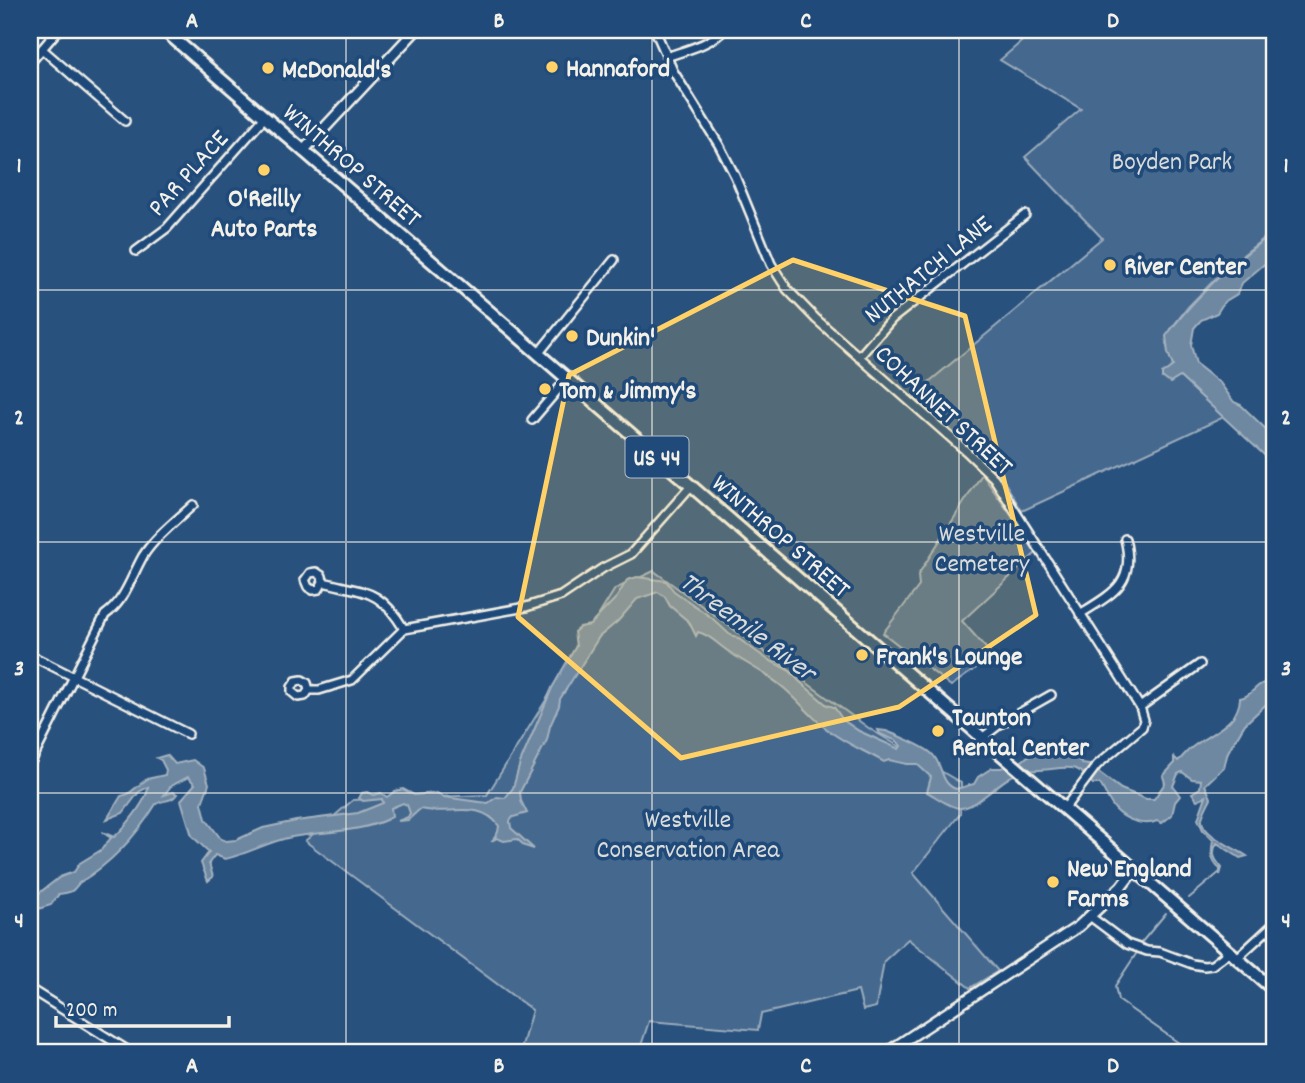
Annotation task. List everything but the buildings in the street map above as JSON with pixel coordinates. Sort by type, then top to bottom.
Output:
[{"type":"highway","name":"WINTHROP STREET","points":[[164,30],[1275,991]]},
{"type":"main road","points":[[303,151],[416,30]]},
{"type":"main road","points":[[886,1053],[1090,917],[1121,887],[1134,870]]},
{"type":"street","points":[[30,63],[58,30]]},
{"type":"street","name":"COHANNET STREET","points":[[655,30],[666,57],[735,176],[775,272],[796,300],[994,478],[1140,707]]},
{"type":"street","points":[[666,57],[715,38],[724,30]]},
{"type":"street","points":[[42,49],[125,121]]},
{"type":"street","name":"PAR PLACE","points":[[136,251],[167,228],[265,117]]},
{"type":"street","name":"NUTHATCH LANE","points":[[859,357],[892,319],[1025,215]]},
{"type":"street","points":[[538,354],[614,260]]},
{"type":"street","points":[[532,420],[567,379]]},
{"type":"street","points":[[309,690],[319,690],[352,680],[404,629],[526,607],[561,596],[603,568],[631,554],[691,486]]},
{"type":"street","points":[[30,764],[104,615],[118,604],[144,555],[193,505]]},
{"type":"street","points":[[1080,614],[1121,586],[1130,557],[1125,538]]},
{"type":"street","points":[[323,582],[376,596],[389,606],[404,629]]},
{"type":"street","points":[[30,655],[188,734]]},
{"type":"street","points":[[1063,809],[1096,766],[1142,727],[1144,720],[1140,707],[1200,664]]},
{"type":"street","points":[[982,738],[1000,724],[1051,695]]},
{"type":"street","points":[[1090,917],[1127,944],[1192,964],[1212,965],[1233,955],[1275,923]]},
{"type":"street","points":[[30,989],[132,1053]]},
{"type":"highlighted area","points":[[793,260],[965,316],[1036,615],[899,707],[681,758],[518,617],[569,375]]},
{"type":"green space","name":"Boyden Park","points":[[1035,30],[1275,30],[1275,233],[1263,239],[1224,270],[1188,307],[1171,329],[1166,343],[1173,366],[1162,378],[1180,377],[1224,417],[1022,511],[999,473],[912,396],[1102,238],[1025,157],[1081,109],[1000,60]]},
{"type":"green space","name":"Westville Cemetery","points":[[982,474],[1037,552],[962,621],[993,656],[951,686],[883,633],[919,586],[918,575]]},
{"type":"green space","name":"Westville Conservation Area","points":[[654,571],[870,729],[961,783],[960,814],[913,873],[998,971],[970,988],[908,939],[884,961],[876,1007],[863,1010],[858,991],[761,1014],[758,1030],[649,1021],[639,1052],[520,1053],[532,1010],[305,841],[353,800],[487,795],[615,589]]},
{"type":"shaded area","points":[[1275,233],[1275,255],[1242,283],[1237,294],[1224,302],[1217,313],[1201,320],[1194,328],[1191,345],[1196,364],[1220,383],[1234,402],[1241,405],[1275,438],[1275,465],[1180,377],[1170,383],[1162,374],[1173,366],[1166,336],[1222,274]]},
{"type":"shaded area","points":[[637,577],[666,581],[674,591],[712,618],[729,634],[790,671],[827,705],[834,707],[843,720],[859,731],[899,749],[901,746],[897,741],[880,734],[878,730],[886,731],[927,750],[935,757],[944,778],[956,789],[974,784],[978,777],[992,768],[1001,768],[1022,761],[1028,756],[1053,751],[1074,755],[1082,764],[1089,765],[1121,789],[1146,799],[1154,799],[1165,783],[1163,776],[1174,764],[1174,757],[1178,761],[1188,750],[1228,722],[1238,707],[1240,698],[1264,683],[1275,667],[1275,696],[1245,724],[1228,752],[1224,767],[1205,785],[1211,798],[1202,818],[1206,830],[1247,856],[1240,858],[1217,843],[1214,854],[1222,868],[1220,875],[1220,869],[1212,856],[1213,840],[1203,830],[1198,819],[1206,796],[1197,800],[1192,793],[1200,788],[1201,780],[1192,779],[1182,772],[1178,774],[1173,786],[1180,796],[1175,802],[1172,815],[1162,823],[1141,823],[1124,816],[1113,806],[1100,784],[1093,784],[1079,771],[1070,768],[1015,774],[972,805],[960,808],[951,806],[927,792],[931,777],[917,764],[889,760],[884,762],[835,735],[778,683],[708,636],[698,632],[696,636],[689,622],[658,592],[637,599],[618,621],[599,637],[560,699],[547,740],[520,792],[527,813],[513,817],[510,821],[511,828],[534,849],[517,839],[493,840],[499,826],[483,813],[420,809],[408,820],[398,821],[408,817],[410,813],[407,805],[403,803],[391,808],[392,816],[377,824],[283,839],[225,859],[215,855],[209,863],[213,877],[208,881],[201,863],[209,852],[192,836],[181,800],[195,784],[188,777],[171,786],[164,795],[173,792],[177,794],[175,797],[156,804],[140,827],[112,858],[74,889],[59,894],[51,905],[30,914],[30,896],[39,893],[60,877],[74,872],[80,863],[101,850],[111,838],[102,832],[114,837],[124,827],[140,806],[148,787],[139,792],[123,813],[107,819],[121,796],[128,794],[147,779],[165,775],[166,770],[157,758],[167,755],[175,764],[193,760],[204,768],[209,784],[202,803],[206,819],[221,839],[226,841],[236,840],[263,828],[358,813],[383,803],[382,799],[363,801],[359,798],[362,793],[367,792],[373,795],[381,793],[387,797],[403,789],[414,795],[437,793],[444,797],[488,803],[497,797],[505,798],[513,788],[520,763],[552,688],[576,646],[574,632],[580,627],[590,625],[617,597],[627,580]]},
{"type":"waterway","points":[[1189,898],[1220,872]]},
{"type":"waterway","points":[[1141,943],[1166,913]]},
{"type":"waterway","points":[[1136,954],[1115,986],[1118,1000],[1193,1053]]},
{"type":"place","name":"Hannaford","points":[[552,67]]},
{"type":"place","name":"McDonald's","points":[[268,68]]},
{"type":"place","name":"O'Reilly Auto Parts","points":[[264,170]]},
{"type":"place","name":"River Center","points":[[1110,265]]},
{"type":"place","name":"Dunkin'","points":[[572,336]]},
{"type":"place","name":"Tom & Jimmy's","points":[[545,389]]},
{"type":"place","name":"Frank's Lounge","points":[[862,655]]},
{"type":"place","name":"Taunton Rental Center","points":[[938,731]]},
{"type":"place","name":"New England Farms","points":[[1053,882]]},
{"type":"water label","name":"Threemile River","points":[[749,625]]}]
